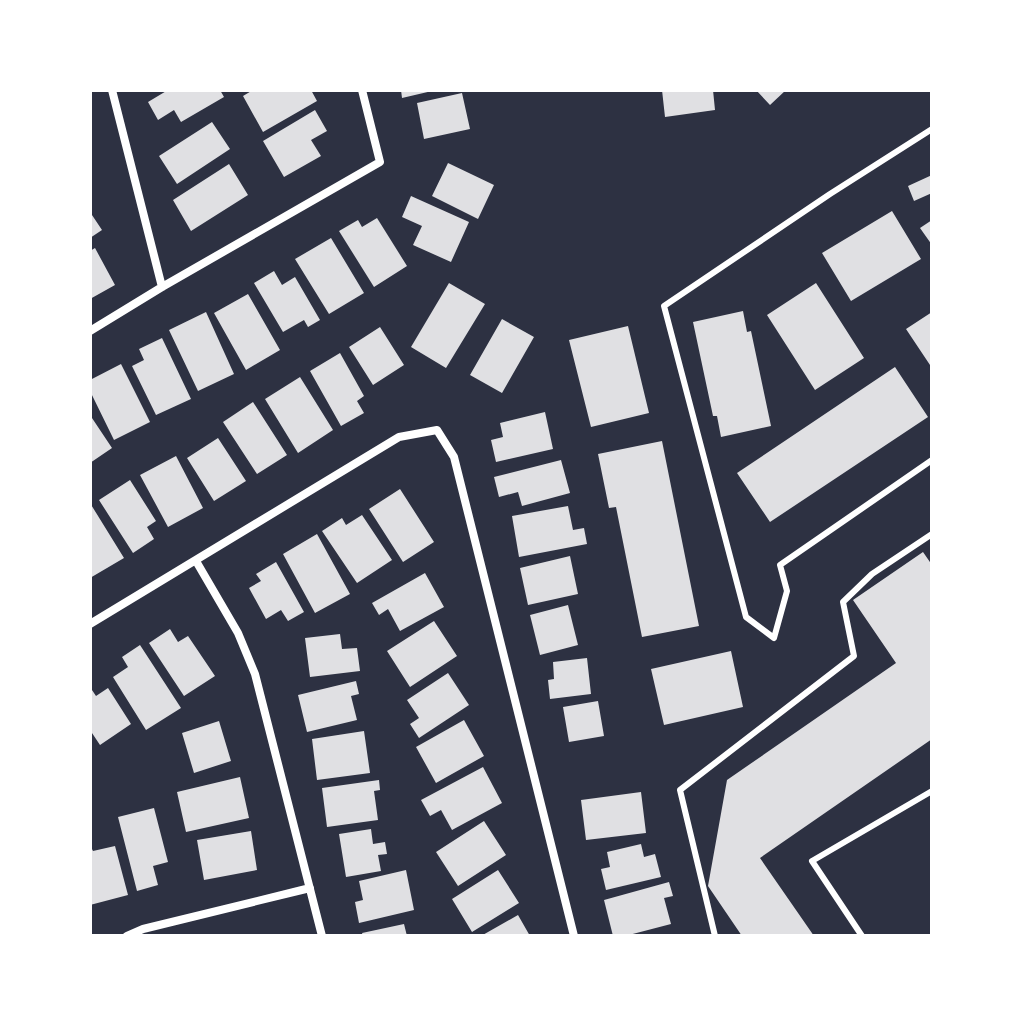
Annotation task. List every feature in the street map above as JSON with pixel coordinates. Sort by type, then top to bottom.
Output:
[{"type":"street","points":[[112,90],[162,287]]},
{"type":"street","points":[[90,331],[380,162],[362,90]]},
{"type":"street","points":[[90,624],[399,437],[437,430],[454,457],[574,936]]},
{"type":"street","points":[[196,561],[238,633],[255,674],[322,936]]},
{"type":"street","points":[[127,936],[143,929],[310,888]]},
{"type":"lane","points":[[932,129],[664,306],[746,617],[774,638],[787,591],[780,565],[932,460]]},
{"type":"lane","points":[[715,936],[680,790],[854,656],[843,602],[872,574],[932,534]]},
{"type":"lane","points":[[862,936],[812,861],[932,791]]},
{"type":"building","points":[[168,90],[220,90],[224,97],[181,122],[174,110],[158,120],[148,102]]},
{"type":"building","points":[[253,90],[311,90],[317,101],[263,132],[243,96]]},
{"type":"building","points":[[401,90],[431,90],[432,91],[402,98]]},
{"type":"building","points":[[662,90],[713,90],[715,110],[665,117]]},
{"type":"building","points":[[756,90],[786,90],[770,105]]},
{"type":"building","points":[[462,93],[470,129],[424,139],[417,103]]},
{"type":"building","points":[[315,110],[327,131],[311,140],[321,156],[284,177],[263,141]]},
{"type":"building","points":[[212,122],[230,149],[177,184],[159,156]]},
{"type":"building","points":[[448,163],[494,185],[478,219],[432,196]]},
{"type":"building","points":[[229,164],[248,195],[191,231],[173,200]]},
{"type":"building","points":[[932,175],[932,193],[914,201],[908,186]]},
{"type":"building","points":[[411,196],[469,222],[451,262],[413,245],[422,226],[402,217]]},
{"type":"building","points":[[892,211],[921,259],[851,301],[822,253]]},
{"type":"building","points":[[90,212],[102,230],[90,238]]},
{"type":"building","points":[[377,218],[407,266],[374,287],[339,231],[358,220],[362,227]]},
{"type":"building","points":[[932,220],[932,245],[920,228]]},
{"type":"building","points":[[331,238],[364,293],[329,314],[295,259]]},
{"type":"building","points":[[95,248],[115,285],[90,299],[90,251]]},
{"type":"building","points":[[274,271],[282,285],[295,277],[320,320],[308,327],[304,320],[283,332],[254,283]]},
{"type":"building","points":[[449,283],[485,304],[446,368],[411,347]]},
{"type":"building","points":[[816,283],[864,358],[815,390],[767,315]]},
{"type":"building","points":[[248,294],[280,350],[246,370],[214,313]]},
{"type":"building","points":[[743,311],[747,332],[751,331],[771,426],[721,437],[717,416],[713,416],[693,322]]},
{"type":"building","points":[[206,312],[234,374],[198,391],[169,330]]},
{"type":"building","points":[[932,312],[932,368],[906,329]]},
{"type":"building","points":[[502,319],[534,337],[502,393],[470,375]]},
{"type":"building","points":[[628,326],[649,413],[591,427],[569,340]]},
{"type":"building","points":[[380,327],[404,365],[373,385],[349,347]]},
{"type":"building","points":[[162,338],[191,399],[156,415],[132,366],[144,360],[139,349]]},
{"type":"building","points":[[340,353],[364,396],[357,401],[364,413],[341,426],[310,371]]},
{"type":"building","points":[[121,364],[150,422],[114,440],[90,391],[90,380]]},
{"type":"building","points":[[895,367],[928,417],[770,522],[737,473]]},
{"type":"building","points":[[300,377],[333,430],[298,453],[265,399]]},
{"type":"building","points":[[253,402],[287,455],[257,474],[223,422]]},
{"type":"building","points":[[545,412],[553,449],[496,462],[491,440],[503,437],[500,423]]},
{"type":"building","points":[[90,415],[112,448],[90,463]]},
{"type":"building","points":[[218,438],[246,481],[214,501],[187,458]]},
{"type":"building","points":[[662,441],[699,626],[642,637],[616,507],[609,508],[598,454]]},
{"type":"building","points":[[176,456],[203,508],[168,527],[140,475]]},
{"type":"building","points":[[561,460],[570,493],[522,506],[518,492],[499,497],[494,477]]},
{"type":"building","points":[[130,480],[156,521],[147,527],[154,539],[133,553],[99,500]]},
{"type":"building","points":[[400,489],[434,542],[403,562],[369,509]]},
{"type":"building","points":[[90,503],[124,558],[90,578]]},
{"type":"building","points":[[568,506],[573,530],[584,528],[587,544],[519,557],[512,516]]},
{"type":"building","points":[[362,515],[392,560],[357,583],[322,531],[342,518],[346,525]]},
{"type":"building","points":[[317,534],[350,594],[315,613],[283,554]]},
{"type":"building","points":[[923,552],[932,565],[932,739],[760,858],[814,936],[742,936],[708,886],[727,780],[896,663],[853,600]]},
{"type":"building","points":[[570,556],[578,594],[528,605],[520,568]]},
{"type":"building","points":[[276,562],[304,612],[288,621],[281,610],[266,619],[249,588],[261,581],[256,574]]},
{"type":"building","points":[[425,573],[444,607],[400,631],[388,609],[379,615],[372,603]]},
{"type":"building","points":[[568,605],[578,645],[540,655],[530,615]]},
{"type":"building","points":[[434,621],[457,656],[410,687],[387,651]]},
{"type":"building","points":[[170,629],[178,642],[188,636],[215,676],[184,696],[149,643]]},
{"type":"building","points":[[340,634],[342,649],[357,648],[360,671],[310,677],[305,638]]},
{"type":"building","points":[[140,645],[181,708],[146,730],[113,677],[128,667],[122,657]]},
{"type":"building","points":[[731,651],[743,707],[664,725],[651,669]]},
{"type":"building","points":[[587,658],[591,694],[550,699],[548,680],[554,679],[553,662]]},
{"type":"building","points":[[448,673],[469,705],[419,738],[410,724],[419,718],[407,700]]},
{"type":"building","points":[[356,681],[359,694],[351,696],[357,720],[307,732],[298,695]]},
{"type":"building","points":[[90,687],[96,696],[108,688],[131,724],[100,745],[90,730]]},
{"type":"building","points":[[598,701],[604,736],[569,742],[563,707]]},
{"type":"building","points":[[464,720],[484,756],[436,783],[416,747]]},
{"type":"building","points":[[219,721],[231,761],[194,773],[182,733]]},
{"type":"building","points":[[364,731],[370,773],[317,780],[312,739]]},
{"type":"building","points":[[483,767],[502,803],[452,830],[441,810],[430,816],[421,800]]},
{"type":"building","points":[[240,777],[249,818],[186,832],[177,792]]},
{"type":"building","points":[[379,780],[380,790],[374,791],[378,820],[327,827],[322,788]]},
{"type":"building","points":[[641,792],[646,833],[586,840],[581,800]]},
{"type":"building","points":[[154,808],[168,862],[153,866],[158,885],[137,891],[118,817]]},
{"type":"building","points":[[484,821],[506,855],[458,886],[436,852]]},
{"type":"building","points":[[371,829],[373,844],[385,842],[387,854],[378,855],[381,871],[346,877],[339,834]]},
{"type":"building","points":[[251,831],[257,870],[204,880],[197,840]]},
{"type":"building","points":[[641,844],[644,857],[655,854],[661,877],[606,890],[601,869],[610,867],[607,852]]},
{"type":"building","points":[[90,845],[93,851],[115,846],[128,895],[90,905]]},
{"type":"building","points":[[406,870],[414,910],[359,923],[355,902],[363,900],[359,881]]},
{"type":"building","points":[[498,870],[519,903],[472,932],[452,899]]},
{"type":"building","points":[[669,882],[673,896],[664,898],[671,924],[625,936],[613,936],[604,900]]},
{"type":"building","points":[[518,915],[530,936],[481,936]]},
{"type":"building","points":[[404,924],[407,936],[363,936],[362,933]]}]
